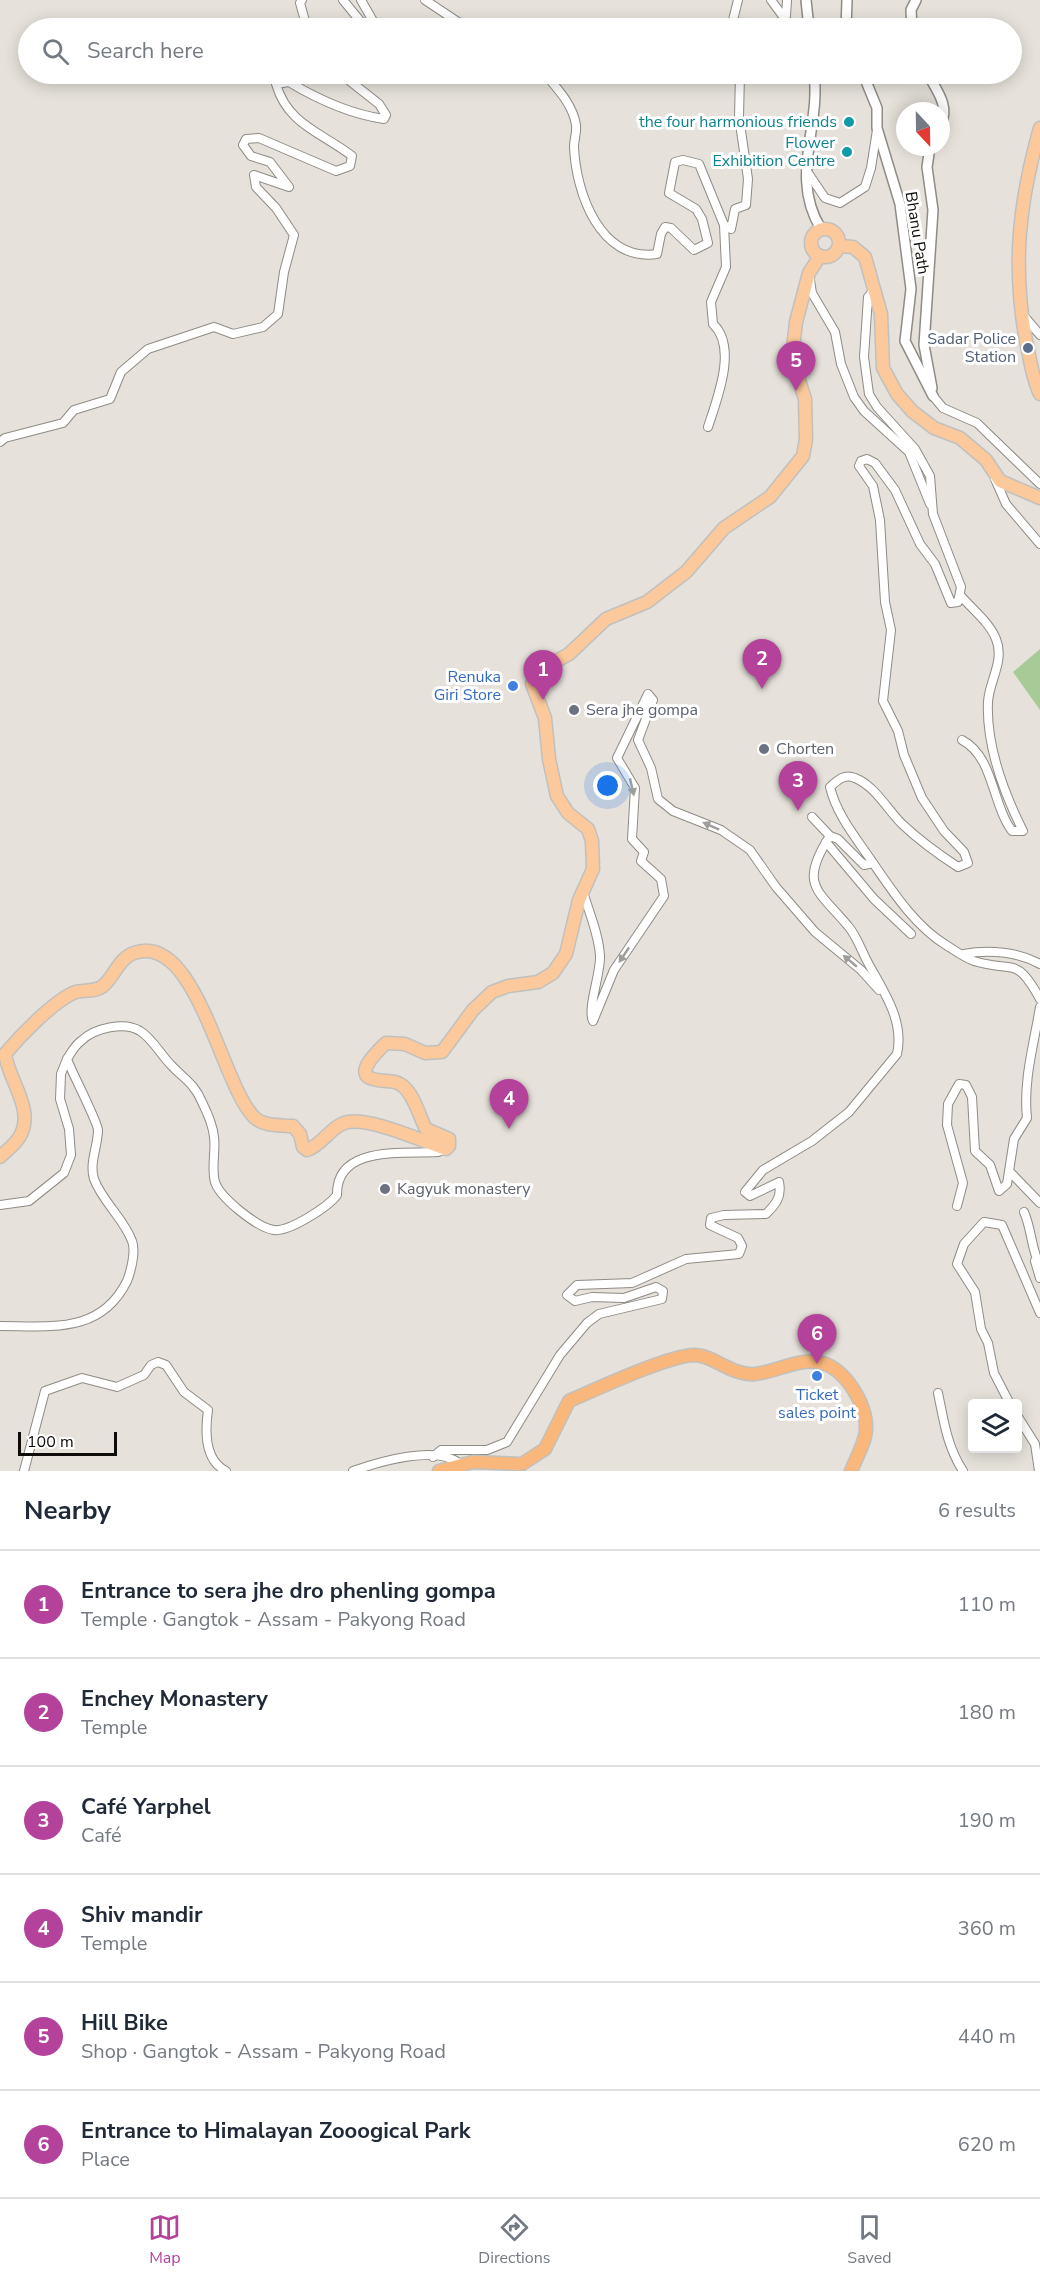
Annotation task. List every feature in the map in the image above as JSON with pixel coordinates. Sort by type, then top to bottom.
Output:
[{"type":"highway","points":[[439,1471],[473,1462],[522,1464],[544,1449],[569,1401],[672,1360],[696,1355],[733,1372],[755,1374],[810,1362],[830,1367],[847,1380],[866,1413],[866,1431],[851,1471]]},
{"type":"main road","points":[[1040,128],[1027,178],[1017,272],[1021,313],[1040,394]]},
{"type":"main road","points":[[820,256],[811,242],[812,236],[821,229],[835,233],[839,246]]},
{"type":"main road","points":[[820,256],[832,256],[839,246]]},
{"type":"main road","points":[[839,246],[853,247],[865,257],[880,314],[883,368],[897,394],[912,411],[934,428],[960,438],[986,460],[1000,481],[1040,498]]},
{"type":"main road","points":[[0,1157],[20,1138],[25,1124],[22,1100],[8,1071],[5,1054],[27,1030],[73,993],[90,991],[103,986],[131,953],[144,950],[157,953],[180,968],[203,1012],[225,1066],[255,1118],[266,1124],[293,1126],[300,1134],[303,1147],[307,1150],[313,1148],[342,1123],[359,1120],[446,1149],[449,1146],[448,1139],[426,1129],[411,1095],[404,1086],[386,1079],[372,1080],[366,1069],[372,1056],[386,1043],[405,1044],[425,1053],[442,1052],[473,1010],[492,992],[546,979],[566,954],[579,900],[593,869],[592,841],[588,829],[567,813],[557,796],[549,759],[545,718],[532,684],[542,669],[569,654],[606,619],[647,602],[686,572],[724,528],[770,496],[803,456],[806,439],[805,399],[792,358],[796,322],[809,273],[820,256]]},
{"type":"street","points":[[302,0],[305,18]]},
{"type":"street","points":[[344,0],[358,18]]},
{"type":"street","points":[[361,0],[371,18]]},
{"type":"street","points":[[425,0],[452,18]]},
{"type":"street","points":[[734,18],[738,0]]},
{"type":"street","points":[[771,0],[782,15],[786,16],[787,0]]},
{"type":"street","points":[[806,0],[808,18]]},
{"type":"street","points":[[846,18],[847,0]]},
{"type":"street","points":[[911,18],[911,10],[916,0]]},
{"type":"street","points":[[0,442],[4,438],[63,423],[74,410],[110,399],[121,372],[148,349],[214,327],[233,334],[263,327],[278,314],[284,272],[294,235],[276,208],[256,187],[254,176],[289,187],[270,162],[251,156],[243,145],[246,139],[259,138],[317,165],[336,171],[350,166],[352,156],[293,117],[281,102],[276,84]]},
{"type":"street","points":[[292,84],[315,98],[360,115],[384,119],[386,115],[379,105],[353,84]]},
{"type":"street","points":[[554,84],[562,94],[577,126],[574,145],[582,196],[598,227],[614,243],[648,256],[657,254],[661,234],[665,227],[671,228],[694,250],[708,243],[702,219],[696,209],[669,193],[673,165],[683,160],[699,164],[716,212],[724,225],[731,229],[735,209],[746,205],[748,179],[739,117],[740,84]]},
{"type":"street","points":[[813,84],[806,170],[810,212],[821,229]]},
{"type":"street","name":"Bhanu Path","points":[[867,84],[877,108],[877,128],[900,204],[911,289],[905,341],[933,396]]},
{"type":"street","points":[[933,84],[942,102]]},
{"type":"street","points":[[806,170],[825,198],[840,203],[865,187],[872,168],[877,128]]},
{"type":"street","points":[[929,156],[927,167],[933,210],[924,345],[933,396],[943,408],[976,423],[1040,484]]},
{"type":"street","points":[[708,427],[721,382],[725,344],[722,332],[713,324],[711,302],[726,267],[724,225]]},
{"type":"street","points":[[809,273],[812,293],[836,332],[841,364],[864,411],[909,452],[960,587],[961,596],[958,602],[951,603],[935,564],[920,544],[895,490],[874,463],[867,459],[861,461],[859,466],[873,486],[880,520],[885,602],[891,630],[883,701],[898,731],[904,755],[922,798],[945,831],[968,857],[968,863],[964,867],[958,867],[937,853],[902,824],[868,786],[853,777],[839,779],[830,787],[838,813],[902,904],[944,943],[972,960],[1009,965],[1027,975],[1040,999]]},
{"type":"street","points":[[875,289],[868,297],[864,357],[869,394],[877,407],[915,449],[930,476],[933,514]]},
{"type":"street","points":[[1021,313],[1040,335]]},
{"type":"street","points":[[864,411],[869,394]]},
{"type":"street","points":[[990,469],[1006,504],[1040,544]]},
{"type":"street","points":[[961,596],[996,637],[999,651],[995,680],[988,699],[988,730],[1012,809],[1023,831],[1012,831],[984,765],[969,744],[962,740]]},
{"type":"street","points":[[583,892],[600,954],[599,977],[591,1010],[593,1021],[614,970],[664,896],[661,879],[641,861],[644,852],[632,839],[635,788],[617,758],[648,694],[653,700],[638,740],[651,768],[658,799],[673,812],[721,830],[750,850],[776,887],[815,932],[861,970],[891,1002]]},
{"type":"street","points":[[812,817],[874,899],[911,934]]},
{"type":"street","points":[[828,839],[838,839],[864,865],[873,863]]},
{"type":"street","points":[[433,1457],[441,1450],[487,1450],[507,1442],[560,1355],[587,1323],[599,1314],[662,1299],[663,1291],[656,1287],[624,1298],[592,1297],[575,1301],[567,1295],[578,1285],[632,1283],[686,1259],[739,1254],[742,1246],[738,1238],[710,1225],[711,1218],[724,1215],[766,1214],[776,1203],[781,1192],[779,1182],[750,1196],[745,1192],[763,1170],[812,1140],[849,1112],[897,1054],[899,1044],[891,1002],[849,927],[818,892],[813,872],[828,839]]},
{"type":"street","points":[[964,954],[975,952],[1025,956],[1040,964]]},
{"type":"street","points":[[957,1206],[963,1183],[947,1125],[948,1104],[959,1084],[966,1085],[972,1097],[975,1151],[990,1165],[999,1191],[1007,1184],[1014,1139],[1027,1118],[1025,1100],[1030,1045],[1040,1007]]},
{"type":"street","points":[[0,1205],[29,1201],[64,1173],[71,1155],[69,1129],[60,1099],[60,1074],[67,1059],[81,1040],[106,1028],[133,1027],[143,1032],[173,1068],[191,1082],[203,1103],[214,1135],[215,1183],[227,1199],[243,1213],[276,1230],[309,1217],[332,1202],[337,1195],[341,1172],[350,1164],[366,1157],[438,1152],[446,1149]]},
{"type":"street","points":[[0,1326],[27,1328],[82,1322],[107,1310],[119,1297],[131,1273],[133,1242],[95,1181],[92,1169],[98,1128],[67,1059]]},
{"type":"street","points":[[1010,1172],[1040,1203]]},
{"type":"street","points":[[1024,1212],[1040,1278]]},
{"type":"street","points":[[1007,1399],[994,1373],[988,1344],[981,1329],[975,1292],[957,1264],[964,1244],[984,1222],[1002,1225],[1040,1313]]},
{"type":"street","points":[[1033,1251],[1040,1266]]},
{"type":"street","points":[[24,1471],[45,1391],[82,1378],[117,1387],[144,1375],[151,1365],[158,1362],[166,1365],[184,1392],[208,1410],[205,1427],[211,1457],[226,1471]]},
{"type":"street","points":[[938,1393],[944,1428],[951,1450],[963,1471]]},
{"type":"street","points":[[1022,1424],[1035,1444],[1040,1471]]},
{"type":"street","points":[[352,1471],[403,1455],[454,1458],[460,1464]]},
{"type":"green space","points":[[1040,649],[1040,710],[1013,672]]},
{"type":"place","name":"the four harmonious friends","points":[[849,122]]},
{"type":"place","name":"Flower Exhibition Centre","points":[[847,152]]},
{"type":"place","name":"Sadar Police Station","points":[[1028,348]]},
{"type":"place","name":"Hill Bike","points":[[796,391]]},
{"type":"place","name":"Renuka Giri Store","points":[[513,686]]},
{"type":"place","name":"Enchey Monastery","points":[[762,689]]},
{"type":"place","name":"Entrance to sera jhe dro phenling gompa","points":[[543,700]]},
{"type":"place","name":"Sera jhe gompa","points":[[574,710]]},
{"type":"place","name":"Chorten","points":[[764,749]]},
{"type":"place","name":"Café Yarphel","points":[[798,811]]},
{"type":"place","name":"Shiv mandir","points":[[509,1129]]},
{"type":"place","name":"Kagyuk monastery","points":[[385,1189]]},
{"type":"place","name":"Entrance to Himalayan Zooogical Park","points":[[817,1364]]},
{"type":"place","name":"Ticket sales point","points":[[817,1376]]}]
